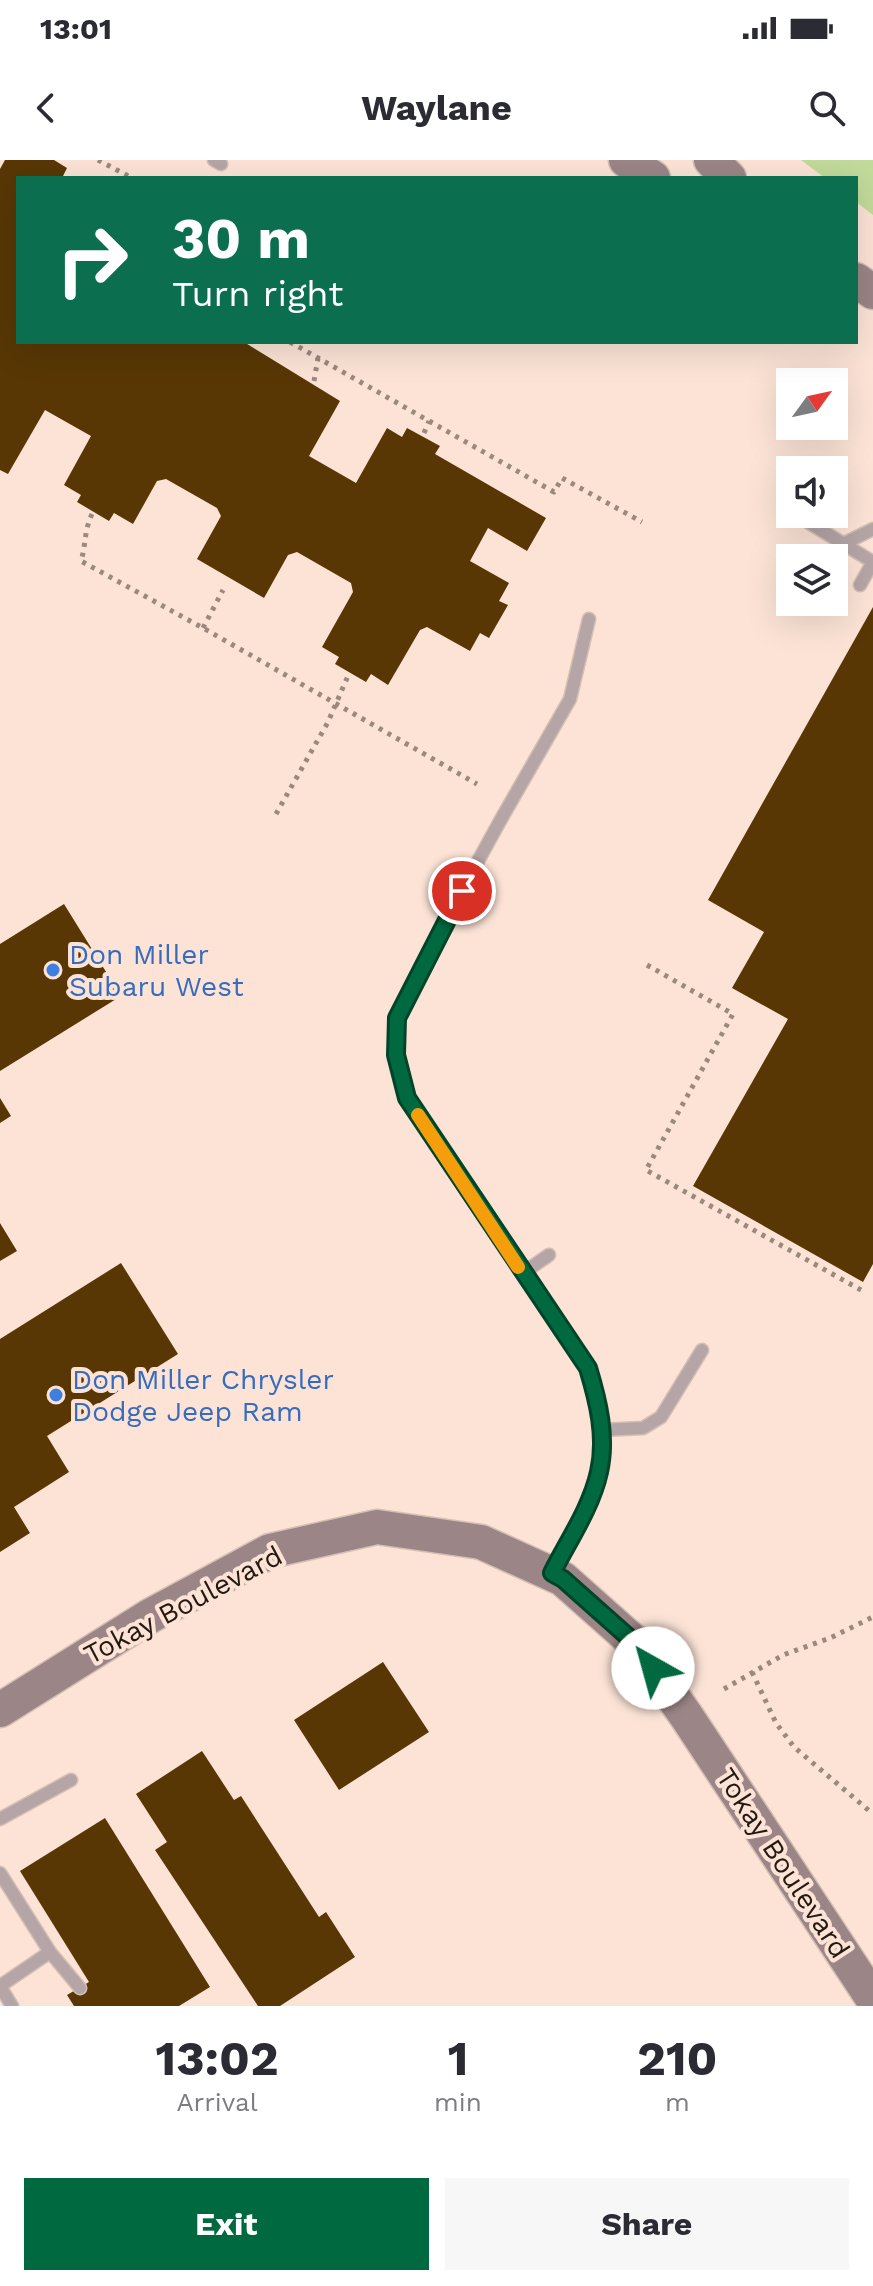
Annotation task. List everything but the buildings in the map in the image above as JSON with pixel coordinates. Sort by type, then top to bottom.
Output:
[{"type":"street","points":[[626,160],[650,176]]},
{"type":"street","points":[[711,160],[727,176]]},
{"type":"street","name":"Tokay Boulevard","points":[[0,1710],[150,1616],[270,1551],[377,1527],[481,1542],[563,1579],[635,1643],[873,1999]]},
{"type":"lane","points":[[818,528],[843,544],[873,529]]},
{"type":"lane","points":[[848,547],[873,562],[860,585]]},
{"type":"lane","points":[[552,1573],[591,1499],[600,1470],[598,1402],[588,1368],[407,1098],[396,1055],[397,1018],[500,821],[570,699],[589,619]]},
{"type":"lane","points":[[523,1273],[549,1255]]},
{"type":"lane","points":[[601,1430],[643,1428],[661,1417],[702,1350]]},
{"type":"lane","points":[[0,1819],[71,1780]]},
{"type":"lane","points":[[0,1873],[50,1952],[80,1988]]},
{"type":"lane","points":[[12,2006],[0,1986],[50,1952]]},
{"type":"path","points":[[98,160],[128,176]]},
{"type":"path","points":[[294,344],[554,492],[562,478],[642,522]]},
{"type":"path","points":[[314,381],[318,358]]},
{"type":"path","points":[[424,433],[429,421]]},
{"type":"path","points":[[92,514],[85,529],[81,561],[477,784]]},
{"type":"path","points":[[203,628],[223,590]]},
{"type":"path","points":[[276,814],[328,722],[348,676]]},
{"type":"path","points":[[647,965],[733,1014],[646,1170],[861,1290]]},
{"type":"path","points":[[724,1689],[783,1655],[830,1638],[873,1617]]},
{"type":"path","points":[[752,1672],[776,1723],[794,1747],[873,1814]]},
{"type":"green space","points":[[801,160],[873,160],[873,215],[858,204],[858,176],[822,176]]},
{"type":"slow traffic","points":[[418,1115],[518,1267]]},
{"type":"place","name":"Don Miller Subaru West","points":[[53,970]]},
{"type":"place","name":"Don Miller Chrysler Dodge Jeep Ram","points":[[56,1395]]},
{"type":"route","points":[[462,891],[397,1018],[396,1055],[407,1098],[588,1368],[598,1402],[600,1470],[591,1499],[552,1573],[563,1579],[635,1643],[653,1668]]}]
